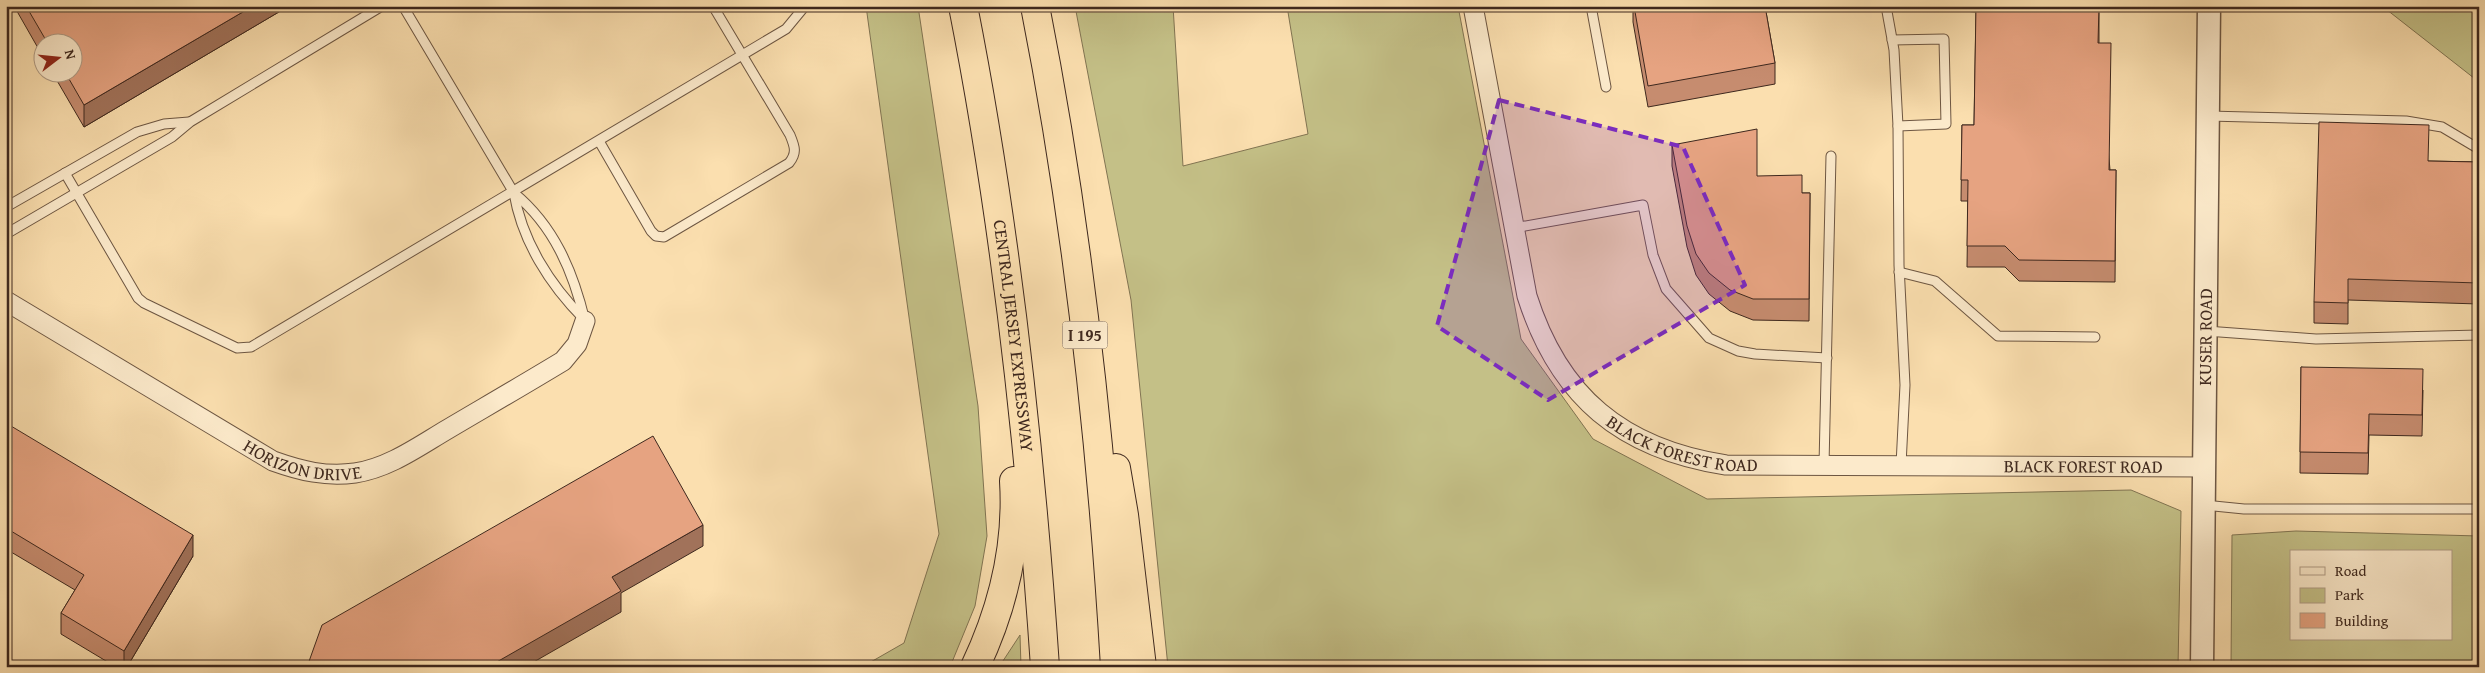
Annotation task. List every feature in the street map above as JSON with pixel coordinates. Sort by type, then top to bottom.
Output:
[{"type":"highway","name":"CENTRAL JERSEY EXPRESSWAY","points":[[963,6],[995,192],[1022,397],[1045,667]]},
{"type":"highway","name":"I 195","points":[[1035,6],[1067,186],[1092,390],[1110,586],[1115,667]]},
{"type":"highway","points":[[1067,186],[1124,515],[1142,667]]},
{"type":"highway","points":[[975,667],[1000,607],[1010,566],[1014,523],[1014,485],[995,192]]},
{"type":"street","name":"BLACK FOREST ROAD","points":[[1474,6],[1527,296],[1537,325],[1548,350],[1575,388],[1608,420],[1634,437],[1666,451],[1696,460],[1726,464],[2204,467]]},
{"type":"street","name":"KUSER ROAD","points":[[2202,667],[2209,6]]},
{"type":"street","name":"HORIZON DRIVE","points":[[6,301],[274,461],[301,471],[329,475],[356,473],[378,467],[406,454],[563,361],[577,344],[585,320]]},
{"type":"lane","points":[[6,234],[172,137],[190,122],[382,6]]},
{"type":"lane","points":[[402,6],[514,193],[532,207],[572,272],[585,320]]},
{"type":"lane","points":[[599,141],[651,231],[656,236],[664,237],[789,163],[795,156],[795,146],[713,6]]},
{"type":"lane","points":[[65,173],[138,298],[144,303],[233,346],[244,349],[260,342],[514,193],[786,29],[805,6]]},
{"type":"lane","points":[[1591,6],[1606,87]]},
{"type":"lane","points":[[1886,6],[1892,40],[1898,126],[1899,272],[1905,385],[1901,465]]},
{"type":"lane","points":[[1892,40],[1944,40],[1946,124],[1898,126]]},
{"type":"lane","points":[[2208,116],[2406,121],[2442,127],[2479,149]]},
{"type":"lane","points":[[6,207],[137,132],[164,124],[190,122]]},
{"type":"lane","points":[[1824,465],[1831,156]]},
{"type":"lane","points":[[514,193],[518,218],[527,239],[553,283],[585,320]]},
{"type":"lane","points":[[1514,228],[1643,205],[1653,255],[1666,289],[1709,338],[1738,351],[1756,354],[1827,358]]},
{"type":"lane","points":[[1899,272],[1935,281],[1998,336],[2095,337]]},
{"type":"lane","points":[[2206,331],[2316,339],[2479,335]]},
{"type":"lane","points":[[2204,504],[2244,509],[2479,509]]},
{"type":"highlighted area","points":[[1499,100],[1683,147],[1745,285],[1548,400],[1437,326]]},
{"type":"green space","points":[[866,6],[918,6],[978,406],[987,536],[975,606],[950,667],[862,667],[904,643],[939,534]]},
{"type":"green space","points":[[1075,6],[1173,6],[1183,166],[1308,134],[1287,6],[1458,6],[1521,339],[1593,439],[1707,499],[2131,490],[2181,511],[2178,667],[1168,667],[1131,300]]},
{"type":"green space","points":[[2382,6],[2479,6],[2479,82]]},
{"type":"green space","points":[[2296,531],[2479,536],[2479,667],[2231,667],[2232,535]]},
{"type":"green space","points":[[1020,635],[1021,667],[999,667]]},
{"type":"building","points":[[26,6],[253,6],[84,105],[71,82],[82,82],[82,32],[41,32]]},
{"type":"building","points":[[1634,6],[1765,6],[1775,63],[1648,86]]},
{"type":"building","points":[[1976,6],[2099,6],[2098,43],[2111,43],[2109,170],[2116,170],[2115,261],[2019,260],[2005,246],[1967,246],[1968,180],[1961,180],[1962,125],[1974,125]]},
{"type":"building","points":[[2319,122],[2429,125],[2428,161],[2479,162],[2479,283],[2348,279],[2348,303],[2314,302]]},
{"type":"building","points":[[1757,129],[1757,176],[1802,175],[1802,193],[1810,193],[1809,299],[1753,299],[1730,290],[1709,273],[1696,254],[1687,226],[1672,145]]},
{"type":"building","points":[[2301,367],[2423,369],[2422,415],[2369,414],[2368,453],[2300,452]]},
{"type":"building","points":[[6,423],[193,535],[124,651],[61,613],[84,575],[6,528]]},
{"type":"building","points":[[653,436],[703,525],[612,577],[621,591],[488,667],[307,667],[322,625]]}]
